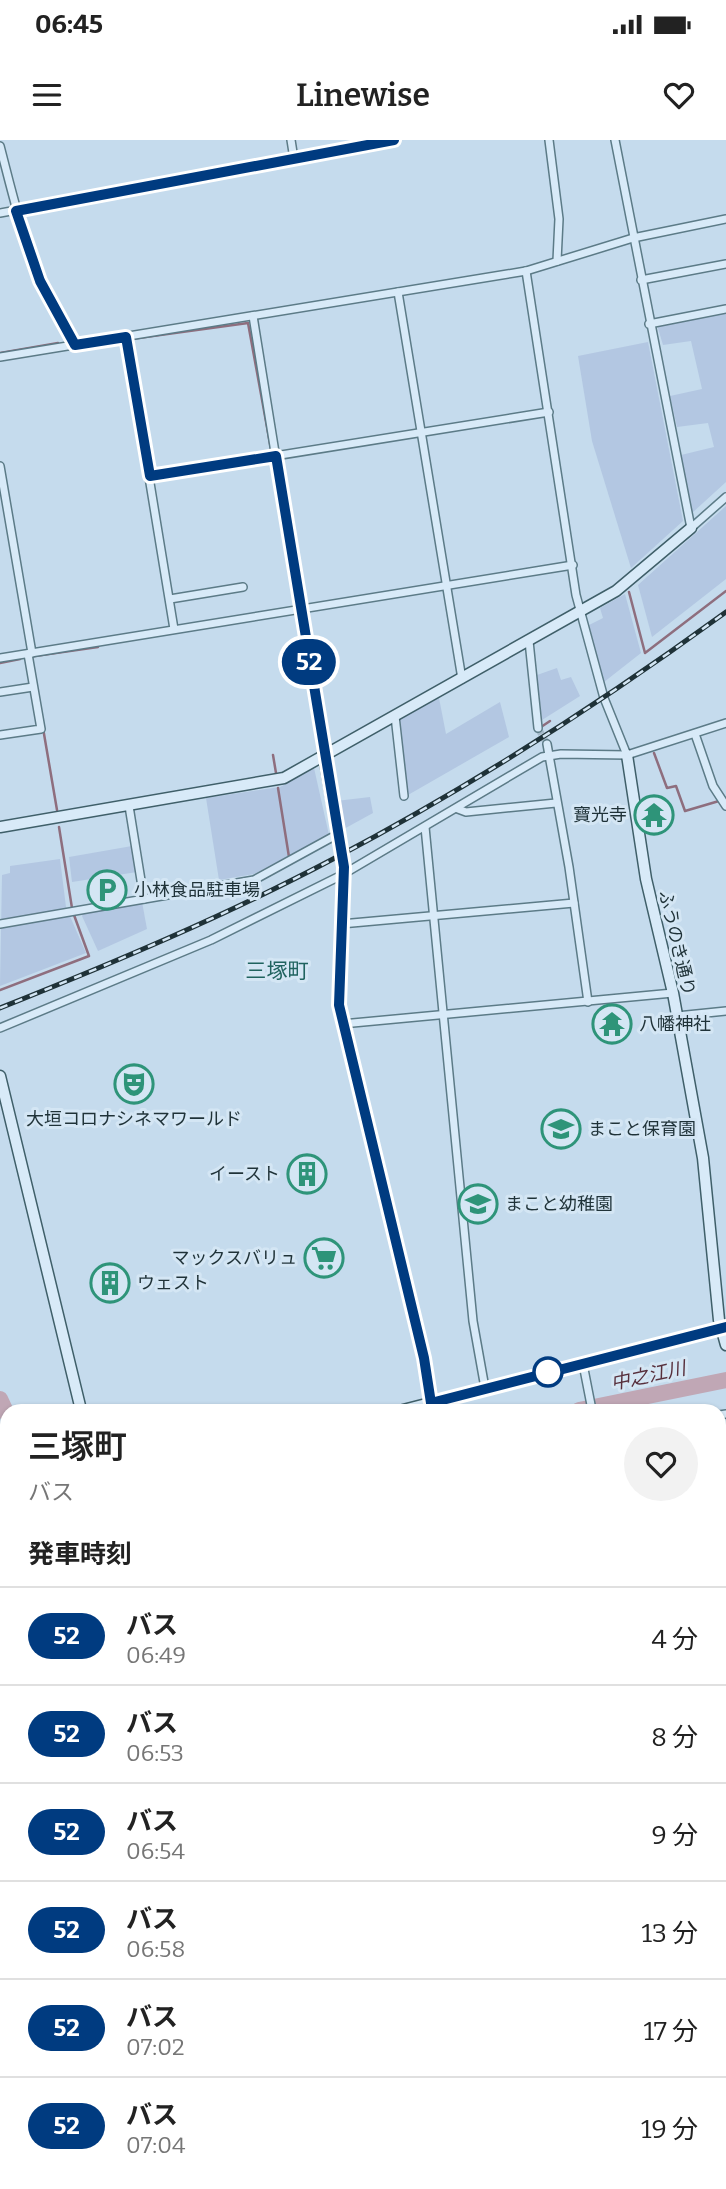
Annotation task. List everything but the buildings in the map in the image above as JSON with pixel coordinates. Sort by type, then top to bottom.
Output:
[{"type":"street","points":[[290,140],[294,159]]},
{"type":"street","points":[[0,213],[394,140]]},
{"type":"street","points":[[549,140],[559,219],[557,261]]},
{"type":"street","points":[[615,140],[691,528]]},
{"type":"street","points":[[0,146],[16,211],[40,281],[75,345]]},
{"type":"street","points":[[0,357],[526,271],[633,238],[726,219]]},
{"type":"street","points":[[641,280],[726,264]]},
{"type":"street","points":[[526,271],[581,612],[604,698],[627,755]]},
{"type":"street","points":[[398,292],[462,680]]},
{"type":"street","points":[[649,324],[726,309]]},
{"type":"street","points":[[253,316],[344,867],[339,1005],[342,1024],[424,1358],[432,1404]]},
{"type":"street","points":[[126,337],[174,629]]},
{"type":"street","points":[[150,476],[549,412]]},
{"type":"street","points":[[0,466],[3,501],[41,729],[0,735]]},
{"type":"street","points":[[0,827],[274,781],[324,756],[581,612],[636,576],[726,496]]},
{"type":"street","points":[[0,659],[573,565]]},
{"type":"street","points":[[170,599],[243,587]]},
{"type":"street","points":[[529,642],[538,728]]},
{"type":"street","points":[[0,692],[33,687]]},
{"type":"street","points":[[395,716],[404,796]]},
{"type":"street","points":[[0,1028],[211,940],[342,875],[458,809],[535,760],[548,756],[627,755],[726,723]]},
{"type":"street","points":[[695,734],[713,786],[726,806]]},
{"type":"street","points":[[547,744],[588,1002]]},
{"type":"street","name":"ふうのき通り","points":[[627,755],[646,878],[673,993],[704,1158],[726,1345]]},
{"type":"street","points":[[458,809],[466,812],[556,803]]},
{"type":"street","points":[[129,806],[145,899]]},
{"type":"street","points":[[425,827],[474,1334],[485,1388]]},
{"type":"street","points":[[0,923],[254,880],[338,834]]},
{"type":"street","points":[[341,924],[574,903]]},
{"type":"street","points":[[342,1024],[673,993]]},
{"type":"street","points":[[677,1016],[726,1011]]},
{"type":"street","points":[[0,1076],[80,1404]]},
{"type":"street","points":[[440,1404],[485,1388],[724,1327]]},
{"type":"street","points":[[583,1364],[591,1404]]},
{"type":"shaded area","points":[[726,313],[726,482],[692,513],[681,455],[714,447],[708,423],[677,427],[670,396],[702,389],[691,341],[663,345],[657,325]]},
{"type":"shaded area","points":[[648,342],[683,521],[631,568],[592,441],[578,356]]},
{"type":"shaded area","points":[[726,506],[726,579],[652,637],[638,585]]},
{"type":"shaded area","points":[[625,594],[641,653],[604,682],[589,625],[603,618],[600,608]]},
{"type":"shaded area","points":[[557,668],[561,680],[571,677],[580,696],[542,720],[537,675]]},
{"type":"shaded area","points":[[439,698],[446,734],[500,702],[509,737],[408,795],[398,719]]},
{"type":"shaded area","points":[[314,768],[329,835],[254,874],[219,880],[206,798],[280,787]]},
{"type":"shaded area","points":[[370,797],[373,813],[342,830],[336,801]]},
{"type":"shaded area","points":[[132,846],[137,872],[72,882],[69,857]]},
{"type":"shaded area","points":[[60,859],[66,907],[86,953],[0,986],[2,875],[10,873],[10,866]]},
{"type":"shaded area","points":[[142,902],[147,929],[98,951],[82,916],[84,912]]},
{"type":"waterway","points":[[131,339],[248,323],[271,449]]},
{"type":"waterway","points":[[0,353],[58,343]]},
{"type":"waterway","points":[[273,464],[296,603]]},
{"type":"waterway","points":[[629,592],[645,653],[726,591]]},
{"type":"waterway","points":[[298,617],[302,641]]},
{"type":"waterway","points":[[35,656],[98,647]]},
{"type":"waterway","points":[[0,663],[20,659]]},
{"type":"waterway","points":[[540,724],[541,727],[550,721]]},
{"type":"waterway","points":[[43,728],[57,810]]},
{"type":"waterway","points":[[654,753],[667,788],[676,786],[685,811],[719,801]]},
{"type":"waterway","points":[[273,755],[276,773]]},
{"type":"waterway","points":[[278,788],[289,857]]},
{"type":"waterway","points":[[330,816],[333,834]]},
{"type":"waterway","points":[[59,827],[72,908]]},
{"type":"waterway","points":[[0,990],[89,956],[74,915]]},
{"type":"waterway","name":"中之江川","points":[[608,1404],[726,1380]]},
{"type":"waterway","points":[[0,1399],[2,1404]]},
{"type":"tunnel","points":[[538,728],[547,744]]},
{"type":"railway","points":[[0,1008],[210,919],[292,880],[384,831],[534,743],[726,612]]},
{"type":"bus line","name":"52","points":[[394,140],[16,211],[40,281],[75,345],[126,337],[150,476],[276,456],[344,867],[339,1005],[342,1024],[424,1358],[431,1403],[726,1327]]},
{"type":"place","name":"寶光寺","points":[[654,815]]},
{"type":"place","name":"小林食品駐車場","points":[[107,890]]},
{"type":"place","name":"八幡神社","points":[[612,1024]]},
{"type":"place","name":"大垣コロナシネマワールド","points":[[134,1084]]},
{"type":"place","name":"まこと保育園","points":[[561,1129]]},
{"type":"place","name":"イースト","points":[[307,1174]]},
{"type":"place","name":"まこと幼稚園","points":[[478,1204]]},
{"type":"place","name":"マックスバリュ","points":[[324,1258]]},
{"type":"place","name":"ウェスト","points":[[110,1283]]},
{"type":"district","name":"三塚町","points":[[277,971]]}]
